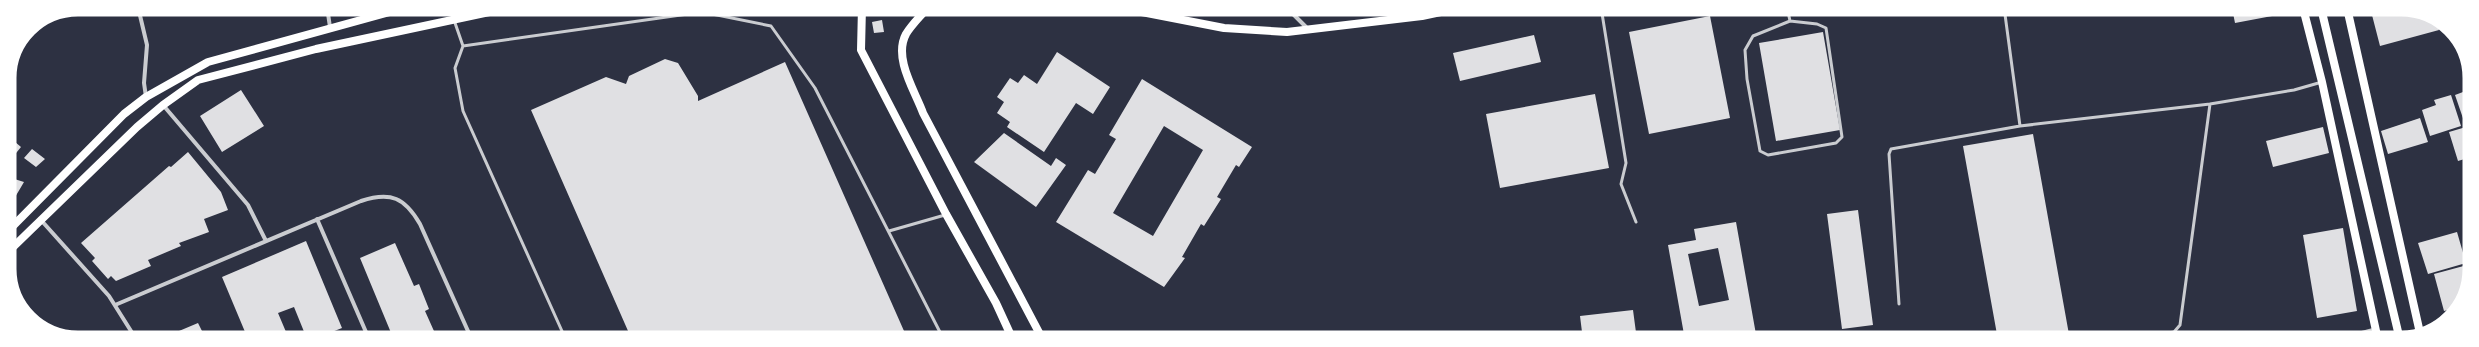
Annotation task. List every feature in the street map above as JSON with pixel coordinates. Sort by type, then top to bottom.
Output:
[{"type":"main road","points":[[14,225],[124,114],[146,97],[208,62],[381,14]]},
{"type":"main road","points":[[14,246],[101,159],[162,105],[198,80],[316,49],[481,14]]},
{"type":"main road","points":[[862,14],[862,50],[946,214],[996,303],[1008,333]]},
{"type":"main road","points":[[922,14],[906,35],[903,55],[908,77],[923,113],[1040,333]]},
{"type":"main road","points":[[1152,14],[1224,28],[1287,32],[1431,14]]},
{"type":"main road","points":[[2305,14],[2322,82],[2376,333]]},
{"type":"main road","points":[[2322,14],[2398,333]]},
{"type":"main road","points":[[2348,14],[2419,330]]},
{"type":"street","points":[[140,14],[147,45],[144,83],[146,97]]},
{"type":"street","points":[[328,14],[330,27]]},
{"type":"street","points":[[1293,14],[1309,29]]},
{"type":"street","points":[[162,105],[245,200],[256,218],[266,241]]},
{"type":"street","points":[[115,305],[316,219],[372,197],[389,197],[400,200],[411,209],[420,224],[469,333]]},
{"type":"street","points":[[40,219],[115,305],[132,333]]},
{"type":"street","points":[[316,219],[366,333]]},
{"type":"lane","points":[[464,46],[688,14]]},
{"type":"lane","points":[[712,14],[771,26],[815,88],[940,333]]},
{"type":"lane","points":[[1602,14],[1626,163],[1621,184],[1636,222]]},
{"type":"lane","points":[[1788,14],[1790,21]]},
{"type":"lane","points":[[2005,14],[2020,126]]},
{"type":"lane","points":[[454,20],[464,46],[455,68],[463,111],[563,333]]},
{"type":"lane","points":[[1790,21],[1817,24],[1826,28],[1842,137],[1836,143],[1768,155],[1760,151],[1747,79],[1745,50],[1753,36],[1790,21]]},
{"type":"lane","points":[[1899,304],[1889,151],[1895,147],[2020,126],[2210,104],[2294,90],[2322,82]]},
{"type":"lane","points":[[2168,333],[2174,332],[2180,325],[2210,104]]},
{"type":"lane","points":[[889,231],[946,214]]},
{"type":"lane","points":[[2362,333],[2375,330]]},
{"type":"building","points":[[2233,14],[2282,14],[2235,23]]},
{"type":"building","points":[[2401,14],[2422,17],[2437,25],[2439,30],[2380,46],[2372,15]]},
{"type":"building","points":[[1710,16],[1730,118],[1649,134],[1629,32]]},
{"type":"building","points":[[882,20],[884,32],[874,33],[872,22]]},
{"type":"building","points":[[1823,32],[1840,130],[1776,141],[1759,43]]},
{"type":"building","points":[[1534,35],[1541,62],[1460,81],[1453,53]]},
{"type":"building","points":[[1057,52],[1110,87],[1093,114],[1076,103],[1044,152],[1007,127],[1010,122],[997,113],[1004,102],[997,97],[1010,78],[1018,83],[1024,75],[1037,84]]},
{"type":"building","points":[[665,59],[678,63],[698,96],[698,101],[785,62],[905,333],[629,333],[531,110],[606,77],[626,84],[629,76]]},
{"type":"building","points":[[1142,79],[1252,147],[1239,167],[1236,165],[1217,197],[1221,199],[1204,226],[1201,224],[1182,257],[1185,258],[1164,287],[1056,222],[1088,170],[1095,174],[1116,139],[1109,135]],"holes":[[[1164,126],[1203,150],[1153,236],[1113,213]]]},
{"type":"building","points":[[241,90],[264,126],[222,152],[200,116]]},
{"type":"building","points":[[2465,91],[2465,124],[2455,95]]},
{"type":"building","points":[[1595,94],[1609,168],[1500,188],[1486,114]]},
{"type":"building","points":[[2451,95],[2461,126],[2430,136],[2422,110],[2436,105],[2434,100]]},
{"type":"building","points":[[2420,118],[2428,142],[2388,154],[2381,131]]},
{"type":"building","points":[[2323,127],[2329,153],[2273,167],[2266,141]]},
{"type":"building","points":[[2465,127],[2465,159],[2458,161],[2449,132]]},
{"type":"building","points":[[1004,133],[1051,166],[1056,158],[1066,165],[1036,207],[974,162]]},
{"type":"building","points":[[2033,134],[2069,333],[1997,333],[1963,146]]},
{"type":"building","points":[[14,141],[21,147],[14,156]]},
{"type":"building","points":[[32,149],[45,159],[36,167],[24,158]]},
{"type":"building","points":[[188,152],[221,192],[228,210],[204,219],[209,232],[179,243],[181,246],[148,260],[151,266],[116,281],[111,276],[108,279],[92,261],[95,258],[81,243],[169,166],[171,167]]},
{"type":"building","points":[[14,179],[24,182],[14,199]]},
{"type":"building","points":[[1858,210],[1873,325],[1842,329],[1827,214]]},
{"type":"building","points":[[1736,222],[1756,333],[1684,333],[1668,245],[1696,240],[1694,229]],"holes":[[[1718,248],[1729,300],[1699,306],[1688,254]]]},
{"type":"building","points":[[2343,228],[2357,311],[2317,318],[2303,235]]},
{"type":"building","points":[[2457,232],[2465,263],[2428,274],[2418,243]]},
{"type":"building","points":[[306,241],[342,328],[329,333],[305,333],[294,307],[278,313],[286,333],[245,333],[222,277]]},
{"type":"building","points":[[395,243],[414,286],[419,284],[429,309],[425,311],[435,333],[391,333],[360,258]]},
{"type":"building","points":[[2465,266],[2463,286],[2451,309],[2444,311],[2434,274]]},
{"type":"building","points":[[1633,310],[1636,333],[1582,333],[1580,316]]},
{"type":"building","points":[[198,323],[203,333],[174,333]]}]
